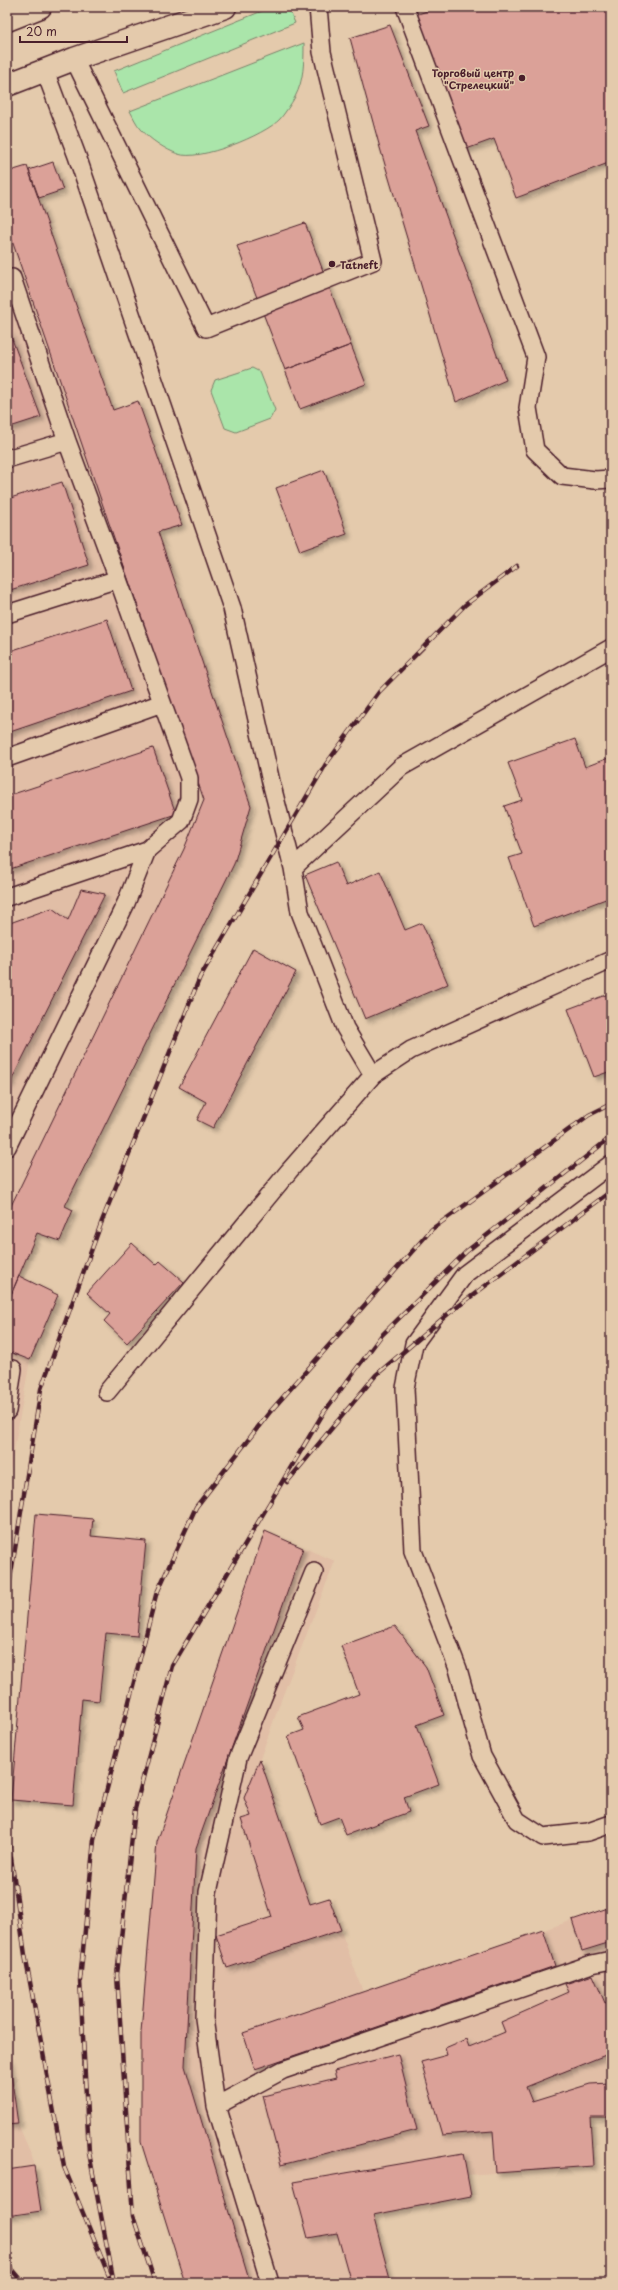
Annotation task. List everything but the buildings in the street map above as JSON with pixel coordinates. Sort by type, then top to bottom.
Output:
[{"type":"main road","points":[[7,20],[40,7]]},
{"type":"main road","points":[[7,85],[74,59],[225,7]]},
{"type":"lane","points":[[74,59],[206,328],[373,261],[322,52],[318,7]]},
{"type":"lane","points":[[405,7],[536,357],[528,408],[535,450],[562,476],[595,480],[611,479]]},
{"type":"lane","points":[[45,71],[77,156],[232,608],[271,782],[293,868],[300,912],[345,1028],[373,1075]]},
{"type":"lane","points":[[7,279],[12,278],[67,440],[189,778],[189,799],[181,821],[147,850],[7,897]]},
{"type":"lane","points":[[7,459],[67,440]]},
{"type":"lane","points":[[7,614],[118,579]]},
{"type":"lane","points":[[293,868],[401,767],[611,648]]},
{"type":"lane","points":[[7,758],[162,703]]},
{"type":"lane","points":[[7,1147],[126,903],[147,850]]},
{"type":"lane","points":[[107,1392],[289,1171],[373,1075],[411,1050],[611,960]]},
{"type":"lane","points":[[611,1164],[465,1274],[414,1344],[405,1388],[413,1551],[458,1669],[482,1756],[517,1820],[542,1837],[588,1832],[611,1824]]},
{"type":"lane","points":[[7,1411],[13,1369]]},
{"type":"lane","points":[[270,2283],[216,2106],[204,2018],[208,1892],[238,1758],[314,1572]]},
{"type":"lane","points":[[216,2106],[283,2070],[592,1964],[611,1960]]},
{"type":"shaded area","points":[[27,166],[113,410],[138,401],[182,525],[159,533],[251,806],[234,864],[65,1206],[73,1210],[60,1241],[37,1233],[19,1276],[58,1295],[30,1360],[7,1489],[7,172]]},
{"type":"shaded area","points":[[265,1531],[335,1561],[281,1700],[260,1759],[310,1904],[329,1898],[363,1992],[608,1908],[611,1917],[611,2117],[590,2117],[593,2166],[467,2175],[471,2196],[373,2215],[391,2283],[185,2283],[141,2142],[141,2032],[157,1842]]},
{"type":"shaded area","points":[[7,2042],[18,2124],[32,2156],[41,2211],[7,2216]]},
{"type":"green space","points":[[272,7],[288,7],[295,23],[123,93],[114,71]]},
{"type":"green space","points":[[304,43],[304,64],[302,77],[298,91],[286,111],[280,119],[261,132],[231,146],[201,154],[178,154],[163,147],[148,137],[138,125],[130,111]]},
{"type":"green space","points":[[252,368],[260,372],[275,410],[270,419],[236,432],[225,428],[211,390],[215,380]]},
{"type":"railway","points":[[7,1615],[8,1592],[41,1389],[102,1221],[200,977],[326,764],[379,692],[465,605],[517,566]]},
{"type":"railway","points":[[114,2283],[89,2153],[80,1980],[94,1840],[156,1595],[196,1507],[269,1413],[432,1229],[589,1115],[611,1104]]},
{"type":"railway","points":[[155,2283],[133,2216],[117,1975],[135,1809],[172,1666],[324,1412],[381,1336],[467,1251],[611,1137]]},
{"type":"railway","points":[[287,1482],[376,1375],[448,1314],[611,1191]]},
{"type":"railway","points":[[7,1830],[25,1955],[64,2167],[109,2276]]},
{"type":"railway","points":[[7,2264],[23,2283]]},
{"type":"place","name":"Торговый центр \"Стрелецкий\"","points":[[522,78]]},
{"type":"place","name":"Tatneft","points":[[332,264]]}]
